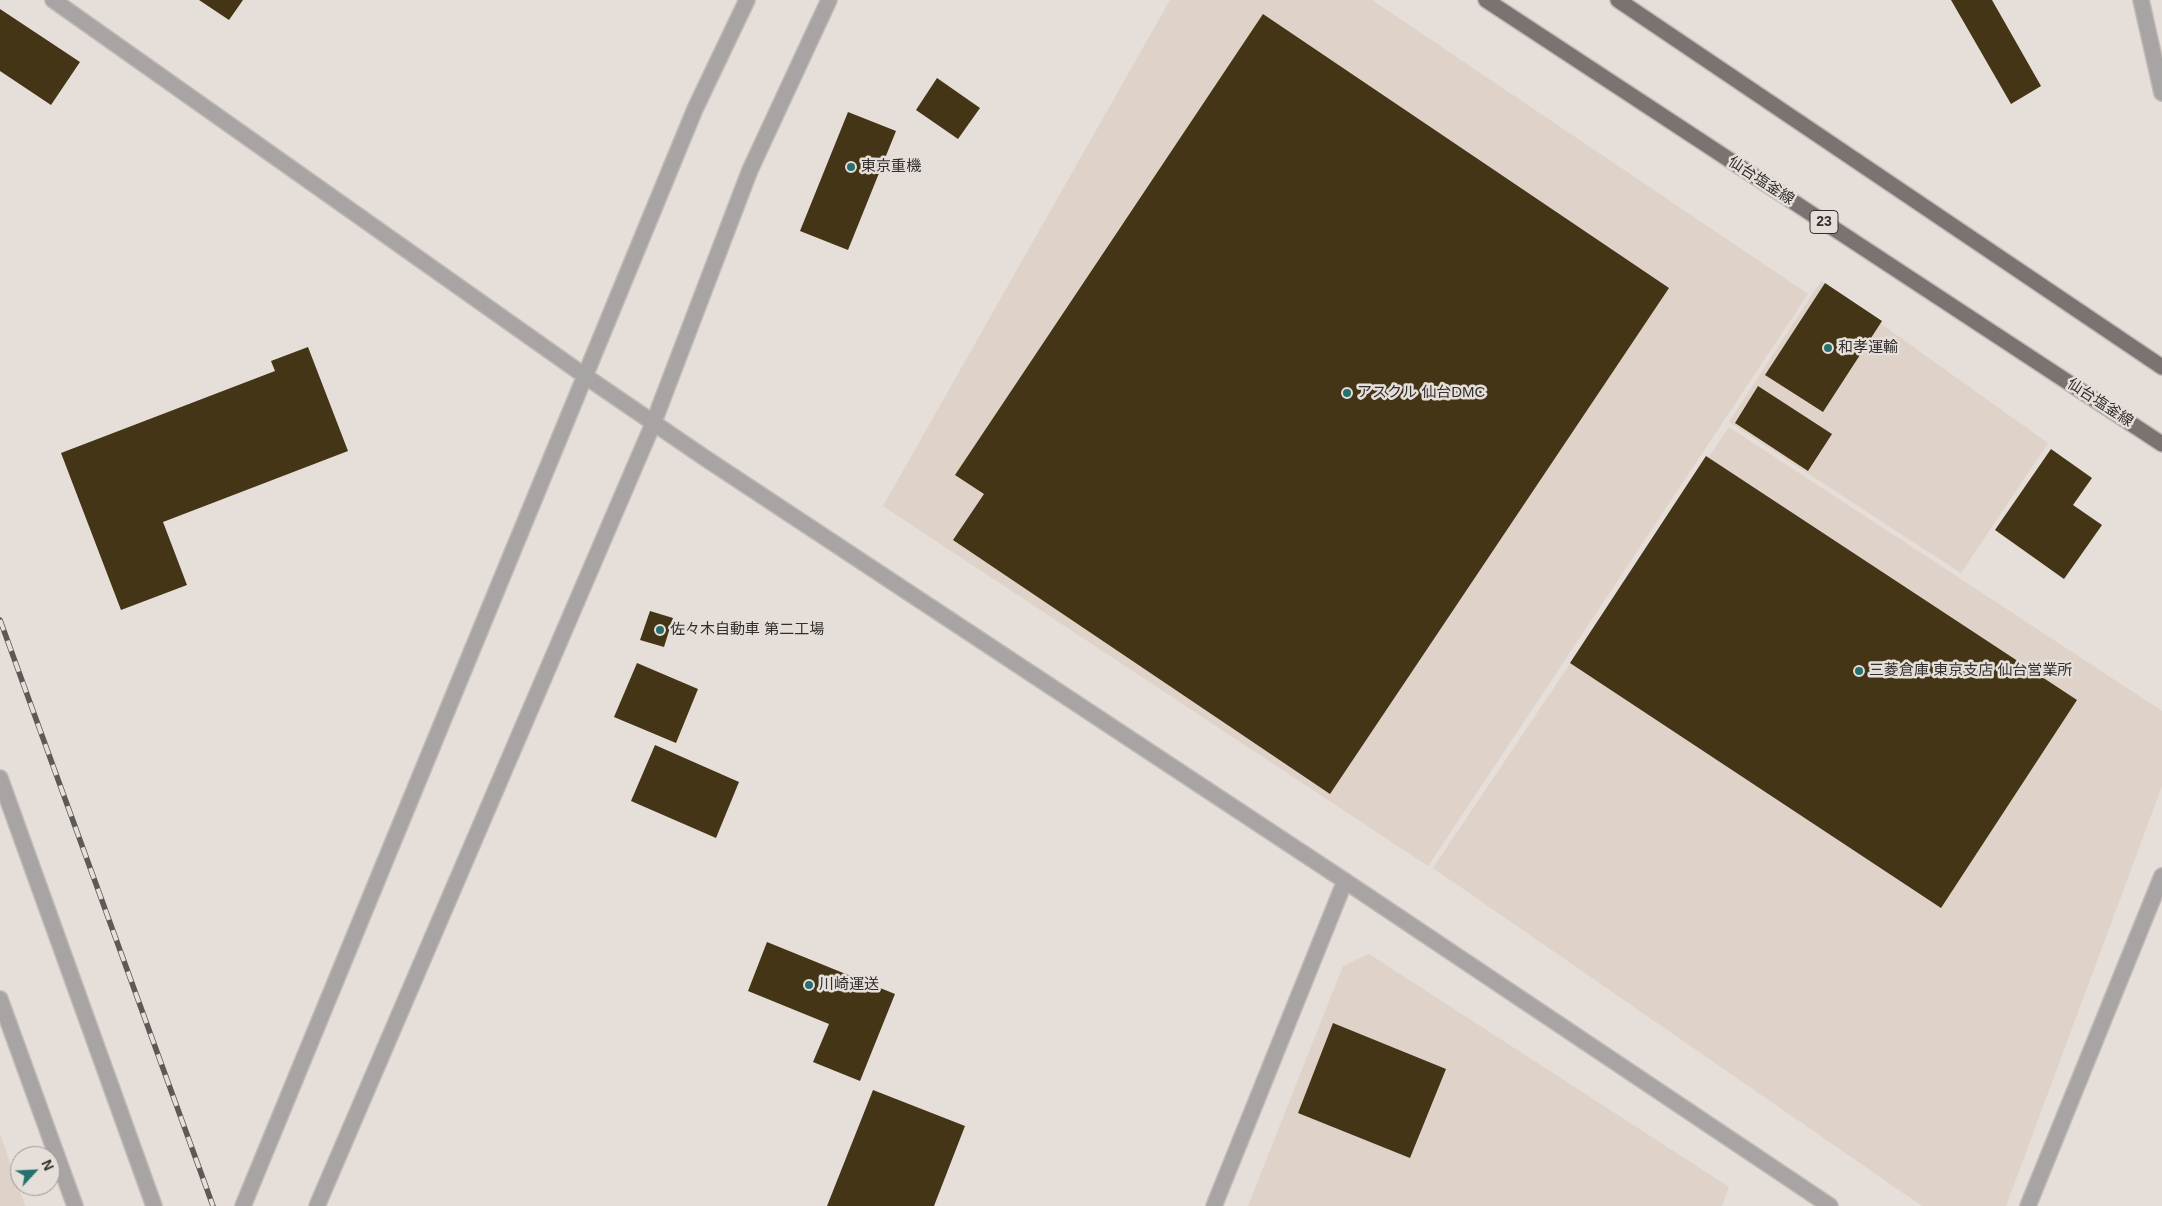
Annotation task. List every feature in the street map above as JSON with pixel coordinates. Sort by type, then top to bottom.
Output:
[{"type":"main road","name":"仙台塩釜線","points":[[1486,0],[2162,444]]},
{"type":"main road","points":[[1618,0],[2162,367]]},
{"type":"street","points":[[53,0],[653,424],[1344,881],[1830,1206]]},
{"type":"street","points":[[243,1206],[695,109],[747,0]]},
{"type":"street","points":[[317,1206],[653,424],[750,170],[829,0]]},
{"type":"street","points":[[2140,0],[2162,93]]},
{"type":"street","points":[[0,778],[154,1206]]},
{"type":"street","points":[[2028,1206],[2162,876]]},
{"type":"street","points":[[1214,1206],[1344,881]]},
{"type":"street","points":[[0,999],[75,1206]]},
{"type":"shaded area","points":[[1170,0],[1372,0],[1808,294],[1428,866],[883,506]]},
{"type":"shaded area","points":[[1821,281],[2048,443],[1961,573],[1729,422]]},
{"type":"shaded area","points":[[1729,427],[2162,711],[2162,786],[2006,1206],[1922,1206],[1433,868]]},
{"type":"shaded area","points":[[1369,954],[1729,1187],[1722,1206],[1248,1206],[1343,966]]},
{"type":"shaded area","points":[[0,1134],[10,1163],[10,1196],[22,1196],[25,1206],[0,1206]]},
{"type":"building","points":[[199,0],[243,0],[229,20]]},
{"type":"building","points":[[1951,0],[1992,0],[2041,86],[2011,104]]},
{"type":"building","points":[[0,9],[80,62],[51,105],[0,71]]},
{"type":"building","points":[[1263,14],[1669,288],[1330,794],[953,540],[984,494],[955,475]]},
{"type":"building","points":[[937,78],[980,108],[958,139],[916,110]]},
{"type":"building","points":[[848,112],[896,131],[848,250],[800,231]]},
{"type":"building","points":[[1825,283],[1882,321],[1823,412],[1765,375]]},
{"type":"building","points":[[308,347],[348,451],[163,522],[187,585],[121,610],[61,453],[275,371],[271,361]]},
{"type":"building","points":[[1758,386],[1832,434],[1808,471],[1735,423]]},
{"type":"building","points":[[2051,449],[2092,478],[2073,505],[2102,525],[2064,579],[1995,530]]},
{"type":"building","points":[[1706,456],[2077,700],[1941,908],[1570,663]]},
{"type":"building","points":[[650,611],[673,618],[664,647],[640,640]]},
{"type":"building","points":[[637,663],[698,689],[676,743],[614,717]]},
{"type":"building","points":[[655,745],[739,782],[716,838],[631,801]]},
{"type":"building","points":[[767,942],[895,994],[860,1081],[813,1062],[829,1024],[748,991]]},
{"type":"building","points":[[1333,1023],[1446,1069],[1410,1158],[1298,1113]]},
{"type":"building","points":[[873,1090],[965,1126],[934,1206],[827,1206]]},
{"type":"railway","points":[[0,620],[213,1206]]},
{"type":"place","name":"東京重機","points":[[851,167]]},
{"type":"place","name":"和孝運輸","points":[[1828,348]]},
{"type":"place","name":"アスクル 仙台DMC","points":[[1347,393]]},
{"type":"place","name":"佐々木自動車 第二工場","points":[[660,630]]},
{"type":"place","name":"三菱倉庫 東京支店 仙台営業所","points":[[1859,671]]},
{"type":"place","name":"川崎運送","points":[[809,985]]}]
